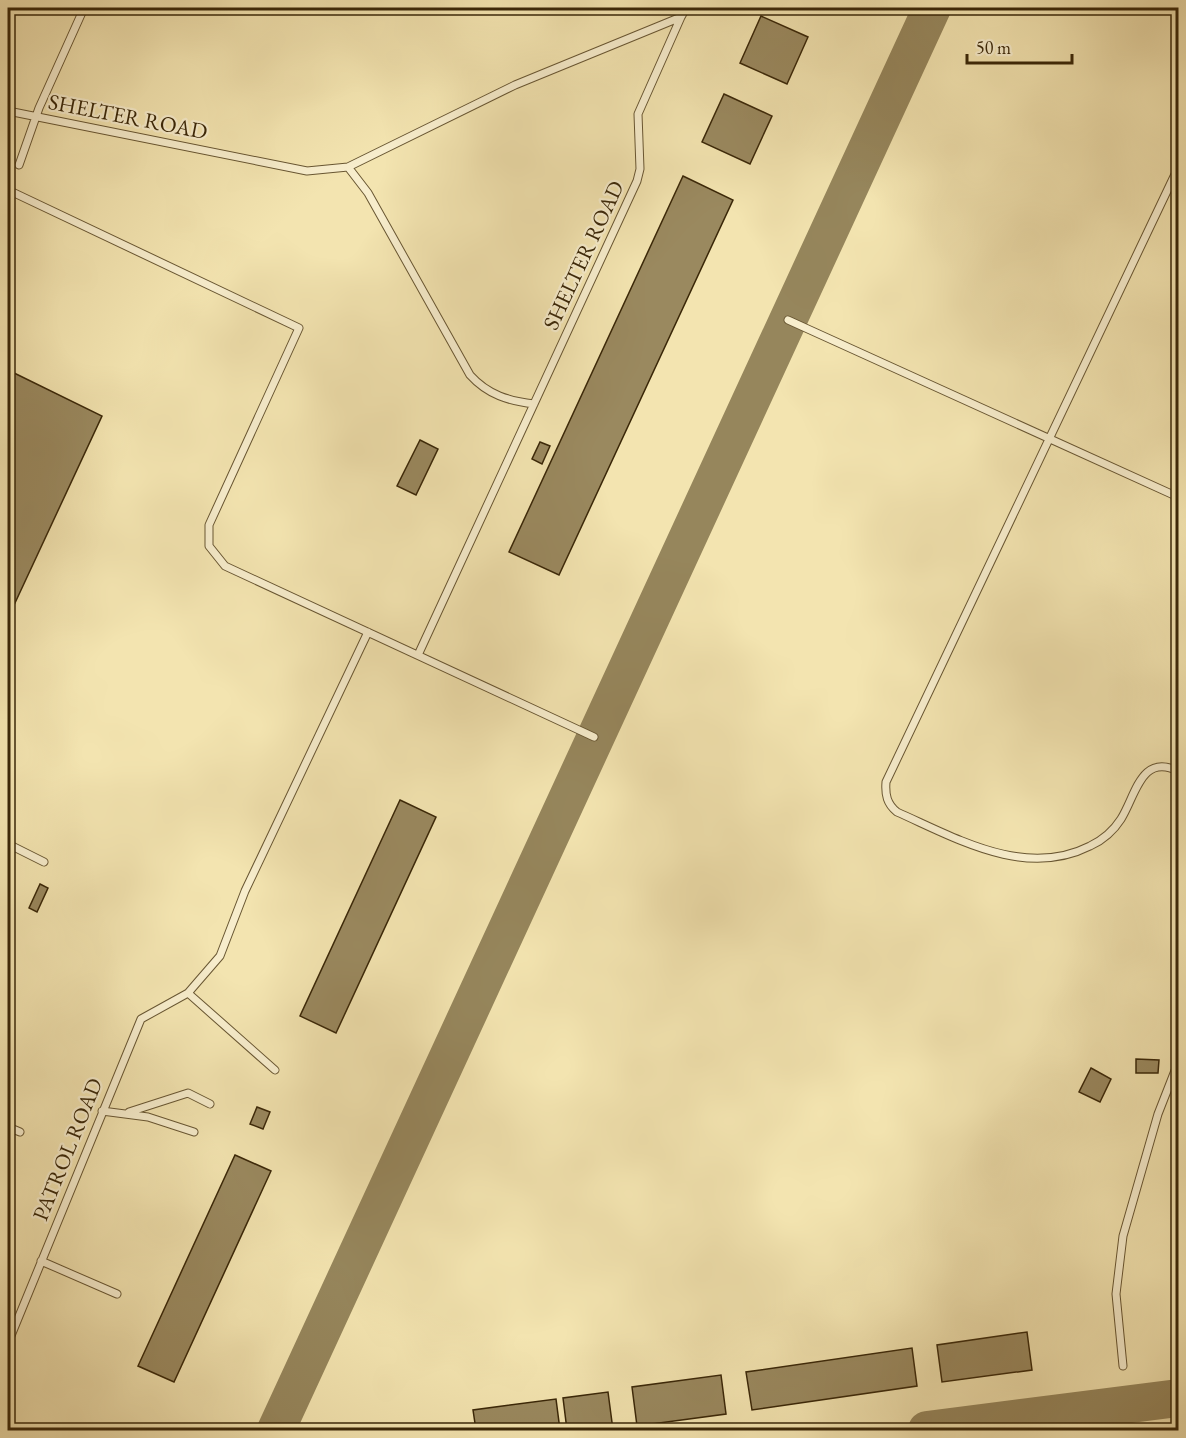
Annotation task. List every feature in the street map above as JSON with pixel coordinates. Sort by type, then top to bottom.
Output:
[{"type":"lane","points":[[19,165],[37,116],[84,8]]},
{"type":"lane","name":"SHELTER ROAD","points":[[418,655],[637,181],[640,169],[638,114],[686,8]]},
{"type":"lane","name":"SHELTER ROAD","points":[[8,111],[307,171],[348,167],[515,85],[681,17]]},
{"type":"lane","points":[[348,167],[368,193],[470,375],[478,384],[502,398],[534,404]]},
{"type":"lane","points":[[1179,168],[886,782],[887,801],[897,812],[997,854],[1031,857],[1055,856],[1078,851],[1105,837],[1122,817],[1141,780],[1150,769],[1162,766],[1179,771]]},
{"type":"lane","points":[[8,190],[299,328],[208,525],[209,546],[225,566],[594,737]]},
{"type":"lane","points":[[788,320],[1179,497]]},
{"type":"lane","points":[[274,1070],[188,993],[220,956],[245,891],[368,632]]},
{"type":"lane","points":[[8,844],[44,862]]},
{"type":"lane","name":"PATROL ROAD","points":[[8,1343],[141,1019],[188,993]]},
{"type":"lane","points":[[1123,1366],[1116,1294],[1123,1236],[1158,1114],[1179,1063]]},
{"type":"lane","points":[[127,1113],[188,1093],[210,1104]]},
{"type":"lane","points":[[102,1111],[127,1113],[194,1132]]},
{"type":"lane","points":[[8,1126],[20,1132]]},
{"type":"lane","points":[[41,1261],[117,1294]]},
{"type":"building","points":[[761,16],[808,37],[787,84],[740,63]]},
{"type":"building","points":[[724,94],[772,116],[750,164],[702,142]]},
{"type":"building","points":[[683,176],[733,200],[559,575],[509,552]]},
{"type":"building","points":[[8,370],[102,416],[8,618]]},
{"type":"building","points":[[420,440],[438,449],[416,495],[397,486]]},
{"type":"building","points":[[540,442],[550,446],[542,464],[532,459]]},
{"type":"building","points":[[400,800],[436,817],[336,1033],[300,1016]]},
{"type":"building","points":[[40,884],[48,888],[37,912],[29,908]]},
{"type":"building","points":[[1136,1059],[1159,1060],[1158,1073],[1136,1073]]},
{"type":"building","points":[[1091,1068],[1111,1079],[1100,1102],[1079,1092]]},
{"type":"building","points":[[257,1107],[270,1112],[263,1129],[250,1124]]},
{"type":"building","points":[[235,1155],[271,1171],[174,1382],[138,1366]]},
{"type":"building","points":[[1027,1332],[1032,1370],[942,1382],[937,1345]]},
{"type":"building","points":[[912,1348],[917,1386],[752,1410],[746,1372]]},
{"type":"building","points":[[721,1375],[726,1414],[637,1426],[632,1387]]},
{"type":"building","points":[[608,1392],[613,1430],[567,1430],[563,1398]]},
{"type":"building","points":[[556,1399],[560,1430],[476,1430],[473,1410]]},
{"type":"taxiway","points":[[276,1430],[932,8]]},
{"type":"taxiway","points":[[927,1430],[1178,1398]]}]
